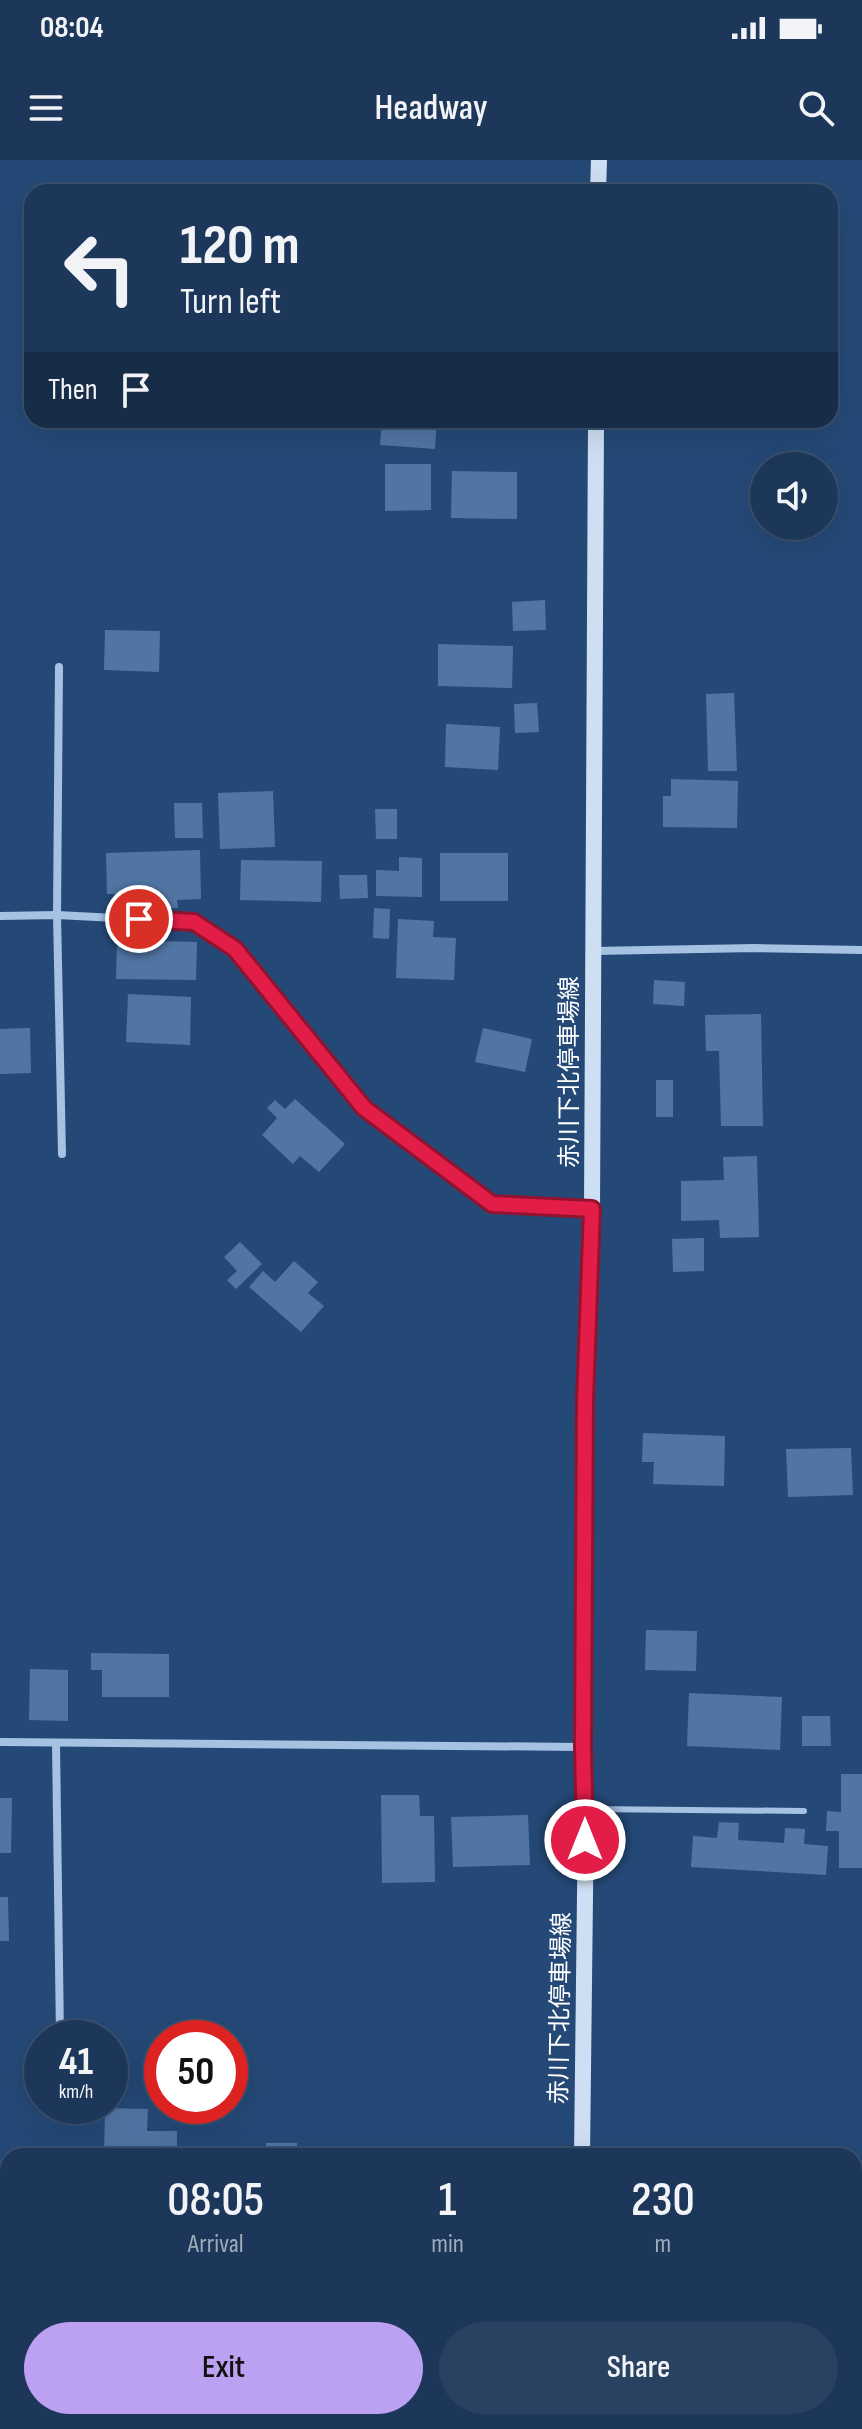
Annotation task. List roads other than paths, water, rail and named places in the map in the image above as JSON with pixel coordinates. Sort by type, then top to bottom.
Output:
[{"type":"main road","points":[[598,184],[599,160]]},
{"type":"main road","name":"赤川下北停車場線","points":[[582,2148],[586,1809],[583,1747],[585,1401],[592,1209],[596,428]]},
{"type":"street","points":[[59,667],[57,915],[62,1154]]},
{"type":"street","points":[[0,916],[57,915],[194,922],[235,949],[364,1108],[492,1204],[592,1209]]},
{"type":"street","points":[[594,951],[862,950]]},
{"type":"street","points":[[0,1742],[583,1747]]},
{"type":"street","points":[[56,1743],[60,2020]]},
{"type":"lane","points":[[586,1809],[804,1811]]}]
